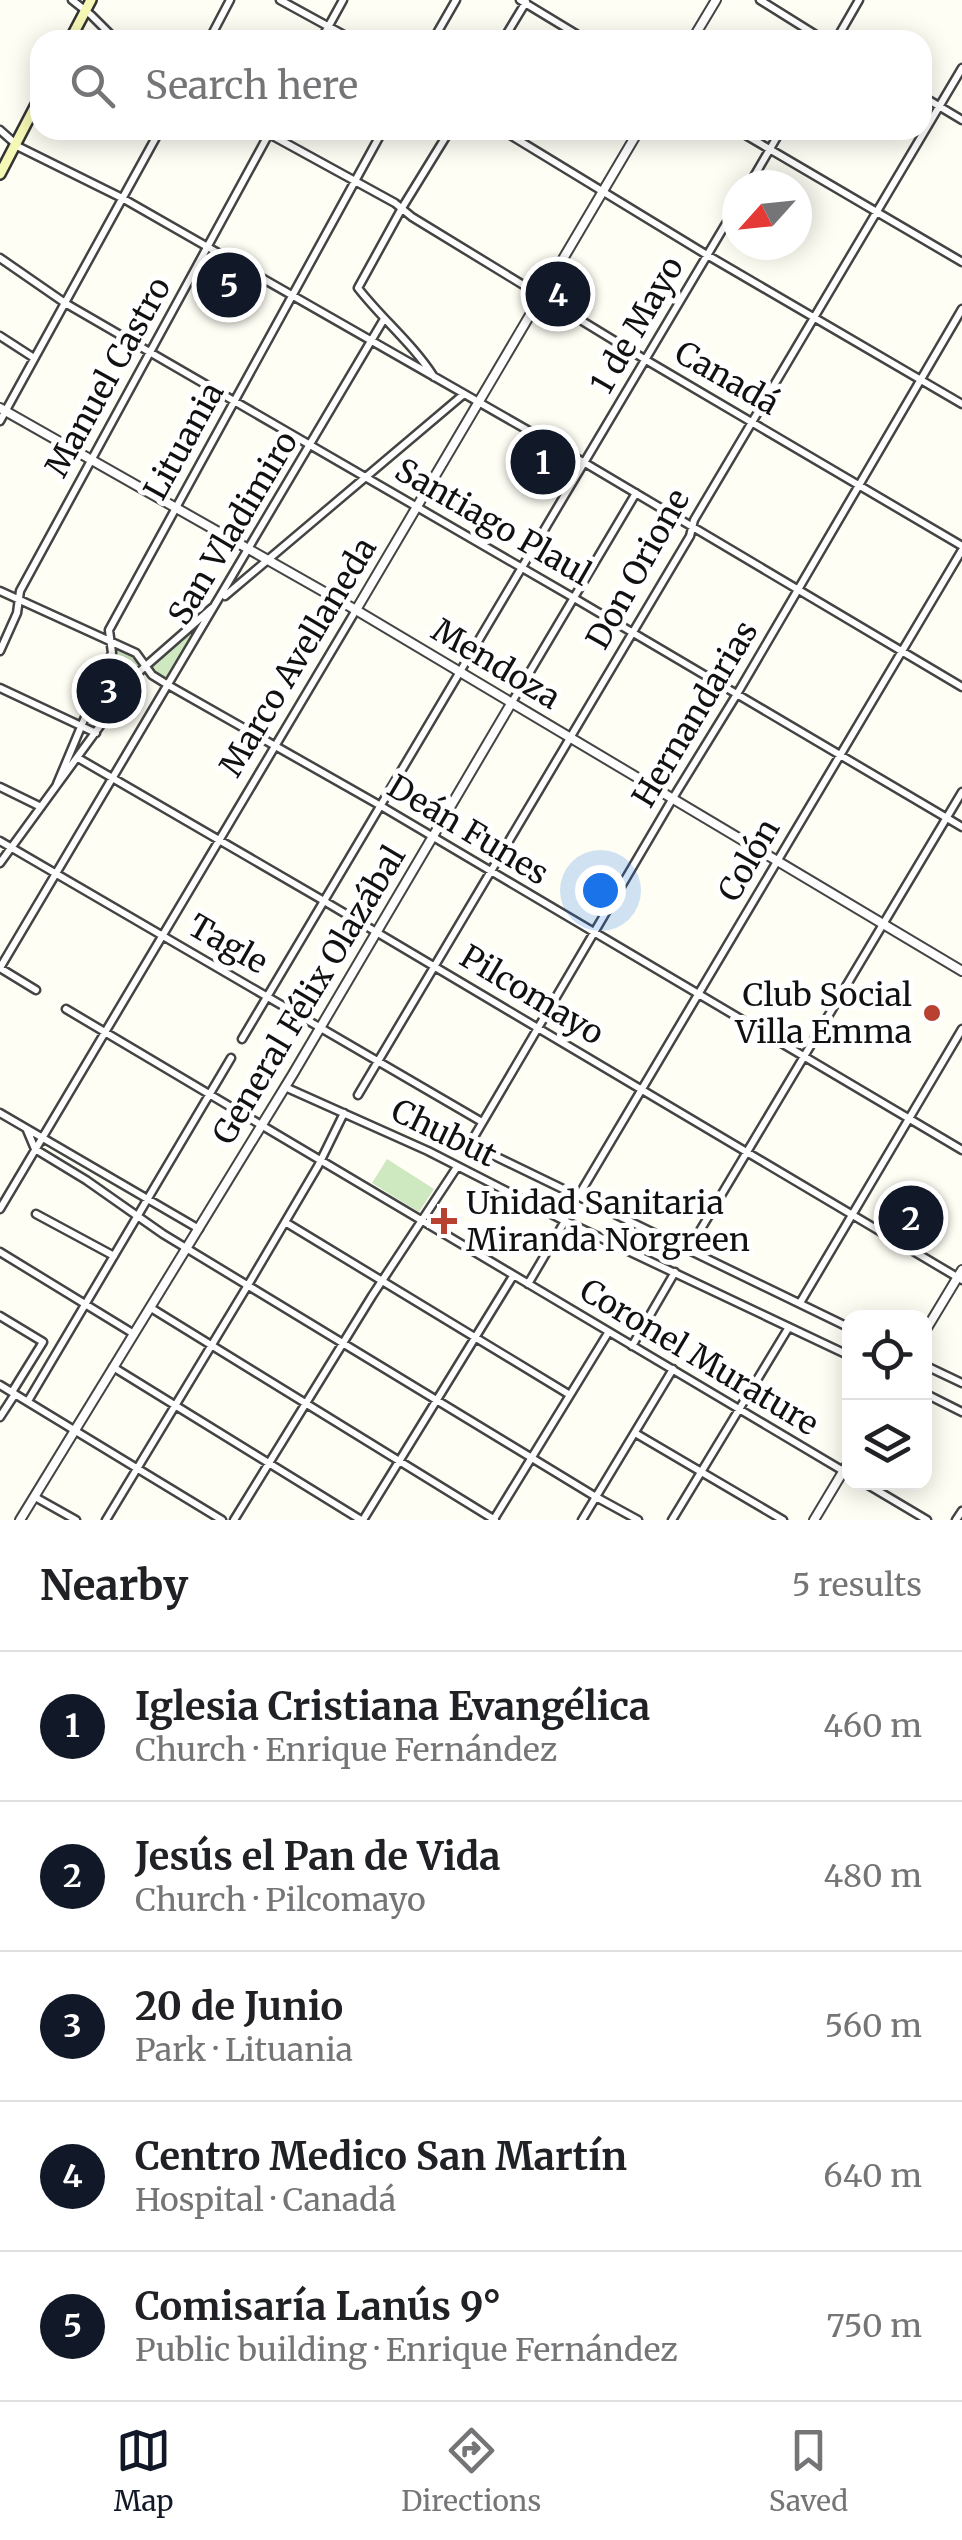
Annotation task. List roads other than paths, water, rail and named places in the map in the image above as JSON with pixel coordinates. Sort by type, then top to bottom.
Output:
[{"type":"main road","points":[[75,30],[88,5]]},
{"type":"main road","points":[[0,174],[30,117]]},
{"type":"street","points":[[72,0],[88,5],[108,30]]},
{"type":"street","points":[[214,30],[230,0]]},
{"type":"street","points":[[280,0],[335,30]]},
{"type":"street","points":[[326,30],[343,0]]},
{"type":"street","points":[[439,30],[456,0]]},
{"type":"street","points":[[698,30],[716,0]]},
{"type":"street","points":[[760,0],[808,30]]},
{"type":"street","points":[[842,30],[859,0]]},
{"type":"street","points":[[508,30],[524,1],[570,30]]},
{"type":"street","name":"Don Orione","points":[[932,119],[962,68]]},
{"type":"street","points":[[932,102],[962,120]]},
{"type":"street","points":[[0,130],[16,144],[122,198],[585,463],[962,687]]},
{"type":"street","points":[[0,421],[3,409],[154,140]]},
{"type":"street","name":"Manuel Castro","points":[[0,651],[17,613],[20,590],[262,140]]},
{"type":"street","name":"Canadá","points":[[283,140],[402,208],[646,360],[962,548]]},
{"type":"street","name":"Lituania","points":[[56,784],[112,653],[109,630],[377,140]]},
{"type":"street","points":[[435,378],[359,286],[444,140]]},
{"type":"street","points":[[518,140],[962,404]]},
{"type":"street","name":"Marco Avellaneda","points":[[0,1209],[633,140]]},
{"type":"street","points":[[755,140],[962,262]]},
{"type":"street","points":[[757,170],[776,140]]},
{"type":"street","name":"Don Orione","points":[[358,1095],[919,140]]},
{"type":"street","name":"1 de Mayo","points":[[242,1039],[722,230]]},
{"type":"street","name":"Santiago Plaul","points":[[0,258],[65,303],[962,827]]},
{"type":"street","name":"Hernandarias","points":[[472,1144],[962,309]]},
{"type":"street","name":"San Vladimiro","points":[[0,968],[384,320]]},
{"type":"street","points":[[0,336],[34,358]]},
{"type":"street","points":[[0,863],[145,665],[464,394]]},
{"type":"street","name":"Mendoza","points":[[3,409],[356,610],[962,971]]},
{"type":"street","name":"General Félix Olazábal","points":[[20,1520],[188,1249],[636,493]]},
{"type":"street","name":"Colón","points":[[579,1196],[962,548]]},
{"type":"street","name":"Deán Funes","points":[[0,591],[136,653],[152,675],[168,685],[381,806],[962,1150]]},
{"type":"street","points":[[0,688],[96,733]]},
{"type":"street","name":"Pilcomayo","points":[[78,758],[961,1276]]},
{"type":"street","points":[[0,787],[41,807]]},
{"type":"street","points":[[689,1249],[962,792]]},
{"type":"street","name":"Tagle","points":[[0,841],[482,1122]]},
{"type":"street","points":[[0,968],[36,990]]},
{"type":"street","name":"Coronel Murature","points":[[66,1009],[842,1471]]},
{"type":"street","points":[[800,1303],[962,1029]]},
{"type":"street","points":[[28,1401],[231,1058]]},
{"type":"street","name":"Chubut","points":[[285,1087],[842,1352]]},
{"type":"street","points":[[0,1112],[199,1230]]},
{"type":"street","points":[[106,1520],[286,1222],[344,1113]]},
{"type":"street","points":[[27,1130],[34,1149],[188,1249],[638,1520]]},
{"type":"street","name":"Chubut","points":[[472,1144],[842,1324]]},
{"type":"street","points":[[234,1520],[456,1166]]},
{"type":"street","points":[[36,1214],[114,1256]]},
{"type":"street","points":[[528,1284],[565,1220]]},
{"type":"street","points":[[286,1222],[570,1395]]},
{"type":"street","points":[[0,1252],[134,1334]]},
{"type":"street","points":[[632,1346],[675,1272]]},
{"type":"street","points":[[113,1368],[362,1520],[514,1276]]},
{"type":"street","points":[[932,1321],[961,1276]]},
{"type":"street","points":[[151,1308],[494,1520],[608,1332]]},
{"type":"street","points":[[0,1316],[44,1342],[0,1418]]},
{"type":"street","points":[[672,1520],[789,1327]]},
{"type":"street","points":[[582,1520],[672,1369]]},
{"type":"street","points":[[932,1369],[962,1383]]},
{"type":"street","points":[[0,1385],[222,1520]]},
{"type":"street","points":[[932,1397],[962,1412]]},
{"type":"street","points":[[635,1432],[783,1520]]},
{"type":"street","points":[[814,1520],[842,1479]]},
{"type":"street","points":[[876,1490],[927,1520]]},
{"type":"street","points":[[35,1497],[63,1517],[76,1520]]},
{"type":"street","points":[[956,1520],[962,1511]]},
{"type":"place","name":"Comisaría Lanús 9°","points":[[229,285]]},
{"type":"place","name":"Centro Medico San Martín","points":[[558,294]]},
{"type":"place","name":"Iglesia Cristiana Evangélica","points":[[543,462]]},
{"type":"place","name":"20 de Junio","points":[[109,691]]},
{"type":"place","name":"Club Social Villa Emma","points":[[932,1013]]},
{"type":"place","name":"Jesús el Pan de Vida","points":[[911,1218]]},
{"type":"place","name":"Unidad Sanitaria Miranda Norgreen","points":[[444,1221]]}]
